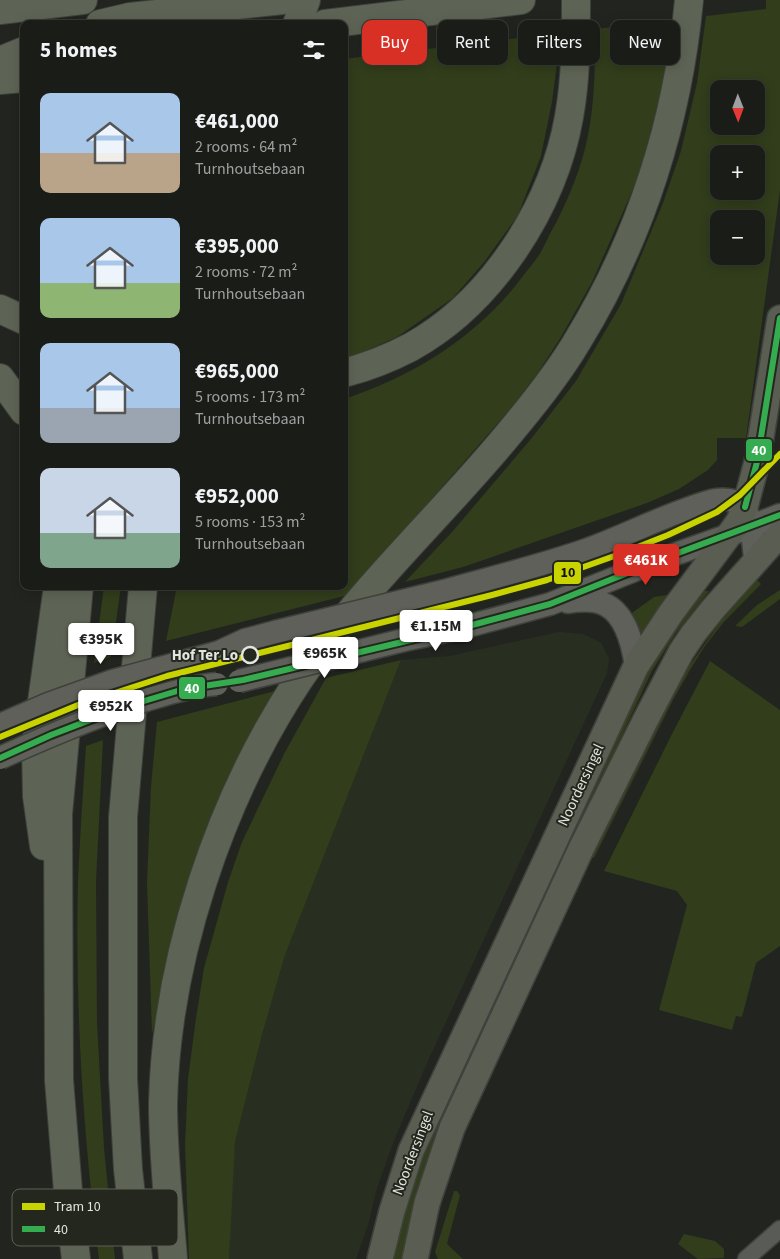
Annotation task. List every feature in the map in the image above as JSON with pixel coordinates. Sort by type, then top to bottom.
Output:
[{"type":"highway","points":[[0,10],[83,0]]},
{"type":"highway","points":[[229,20],[237,0]]},
{"type":"highway","points":[[117,20],[283,0]]},
{"type":"highway","points":[[298,20],[306,0]]},
{"type":"highway","points":[[348,372],[411,347],[450,319],[485,285],[514,250],[539,210],[564,142],[569,117],[574,68],[576,0]]},
{"type":"highway","points":[[167,1189],[163,1101],[170,1021],[188,930],[208,868],[232,805],[277,717],[300,678],[319,652],[388,567],[506,438],[577,342],[591,318],[604,295],[642,212],[657,164],[669,125],[678,81],[689,0]]},
{"type":"highway","points":[[348,21],[512,1]]},
{"type":"highway","points":[[0,60],[20,52]]},
{"type":"highway","points":[[0,80],[20,78]]},
{"type":"highway","points":[[0,309],[20,318]]},
{"type":"highway","points":[[0,378],[20,406]]},
{"type":"highway","points":[[57,590],[36,745],[37,796],[58,954]]},
{"type":"highway","points":[[68,1189],[58,1080],[58,814],[79,590]]},
{"type":"highway","points":[[130,1189],[123,1078],[122,817],[142,590]]},
{"type":"highway","points":[[74,1246],[76,1259]]},
{"type":"highway","points":[[137,1246],[138,1259]]},
{"type":"highway","points":[[172,1246],[173,1259]]},
{"type":"main road","name":"Noordersingel","points":[[380,1259],[398,1187],[410,1151],[636,666],[670,613],[742,523],[757,462],[780,318]]},
{"type":"main road","points":[[0,726],[48,704],[112,681],[219,652],[245,640],[444,591],[540,565],[587,550],[684,510],[714,500],[738,502],[742,523],[756,562]]},
{"type":"main road","points":[[0,758],[51,735],[124,707],[184,688],[239,681],[460,628],[550,604],[670,556],[742,523],[780,515]]},
{"type":"main road","name":"Noordersingel","points":[[415,1259],[427,1204],[452,1128],[581,849],[681,652],[713,608],[780,534]]},
{"type":"main road","points":[[550,604],[583,600],[606,605],[620,617],[627,630],[633,646],[636,666]]},
{"type":"street","points":[[746,1259],[780,1229]]},
{"type":"shaded area","points":[[559,632],[583,634],[601,643],[609,658],[607,673],[426,1065],[393,1143],[377,1188],[368,1225],[356,1259],[229,1259],[235,1142],[262,1035],[285,955],[401,660],[450,656]]},
{"type":"green space","points":[[766,0],[780,0],[780,190],[746,438],[717,438],[717,460],[708,470],[679,489],[647,503],[463,567],[405,582],[452,532],[531,439],[576,381],[621,304],[663,203],[681,151],[697,83],[706,16],[766,9]]},
{"type":"green space","points":[[610,27],[610,65],[667,65],[665,79],[638,178],[592,282],[561,337],[537,374],[511,408],[348,595],[166,641],[176,590],[348,590],[348,398],[395,379],[443,351],[486,317],[523,276],[541,252],[573,186],[588,137],[594,65],[600,65],[600,28]]},
{"type":"green space","points":[[518,38],[518,65],[557,65],[552,102],[541,156],[518,215],[485,261],[453,298],[397,337],[348,357],[348,59],[362,57],[362,65],[427,65],[427,49],[437,48],[437,65],[508,65],[508,39]]},
{"type":"green space","points":[[757,580],[761,584],[723,623],[705,646],[690,670],[594,858],[588,855],[687,669],[721,621]]},
{"type":"green space","points":[[103,590],[120,590],[111,657],[94,663]]},
{"type":"green space","points":[[780,590],[780,599],[742,627],[735,626],[757,605]]},
{"type":"green space","points":[[701,591],[709,591],[676,633],[652,671],[554,881],[405,1259],[392,1259],[399,1227],[423,1152],[641,685],[658,651]]},
{"type":"green space","points":[[673,594],[642,638],[629,615],[654,597]]},
{"type":"green space","points":[[401,660],[285,955],[262,1035],[235,1142],[229,1259],[189,1259],[185,1145],[188,1079],[204,968],[228,882],[242,842],[284,754],[326,678]]},
{"type":"green space","points":[[710,661],[780,710],[780,946],[756,963],[742,1017],[736,1016],[732,1030],[659,1010],[687,905],[677,891],[604,871]]},
{"type":"green space","points":[[279,690],[182,906],[152,1034],[147,882],[151,786],[157,722]]},
{"type":"green space","points":[[103,740],[96,881],[97,1023],[108,1189],[91,1189],[81,1071],[77,929],[86,746]]},
{"type":"green space","points":[[454,1191],[457,1191],[460,1195],[447,1244],[463,1259],[438,1259],[435,1252]]},
{"type":"green space","points":[[684,1234],[715,1241],[724,1249],[724,1258],[698,1259],[678,1244]]},
{"type":"green space","points":[[97,1246],[114,1246],[115,1259],[99,1259]]},
{"type":"tram line","name":"10","points":[[0,737],[78,705],[167,676],[492,595],[547,580],[620,554],[668,535],[717,512],[740,495],[780,454]]},
{"type":"transit line","name":"40","points":[[745,507],[757,462],[780,318]]},
{"type":"transit line","name":"40","points":[[0,758],[51,735],[124,707],[184,689],[243,680],[461,628],[550,604],[780,515]]},
{"type":"place","name":"Hof Ter Lo","points":[[250,655]]}]
